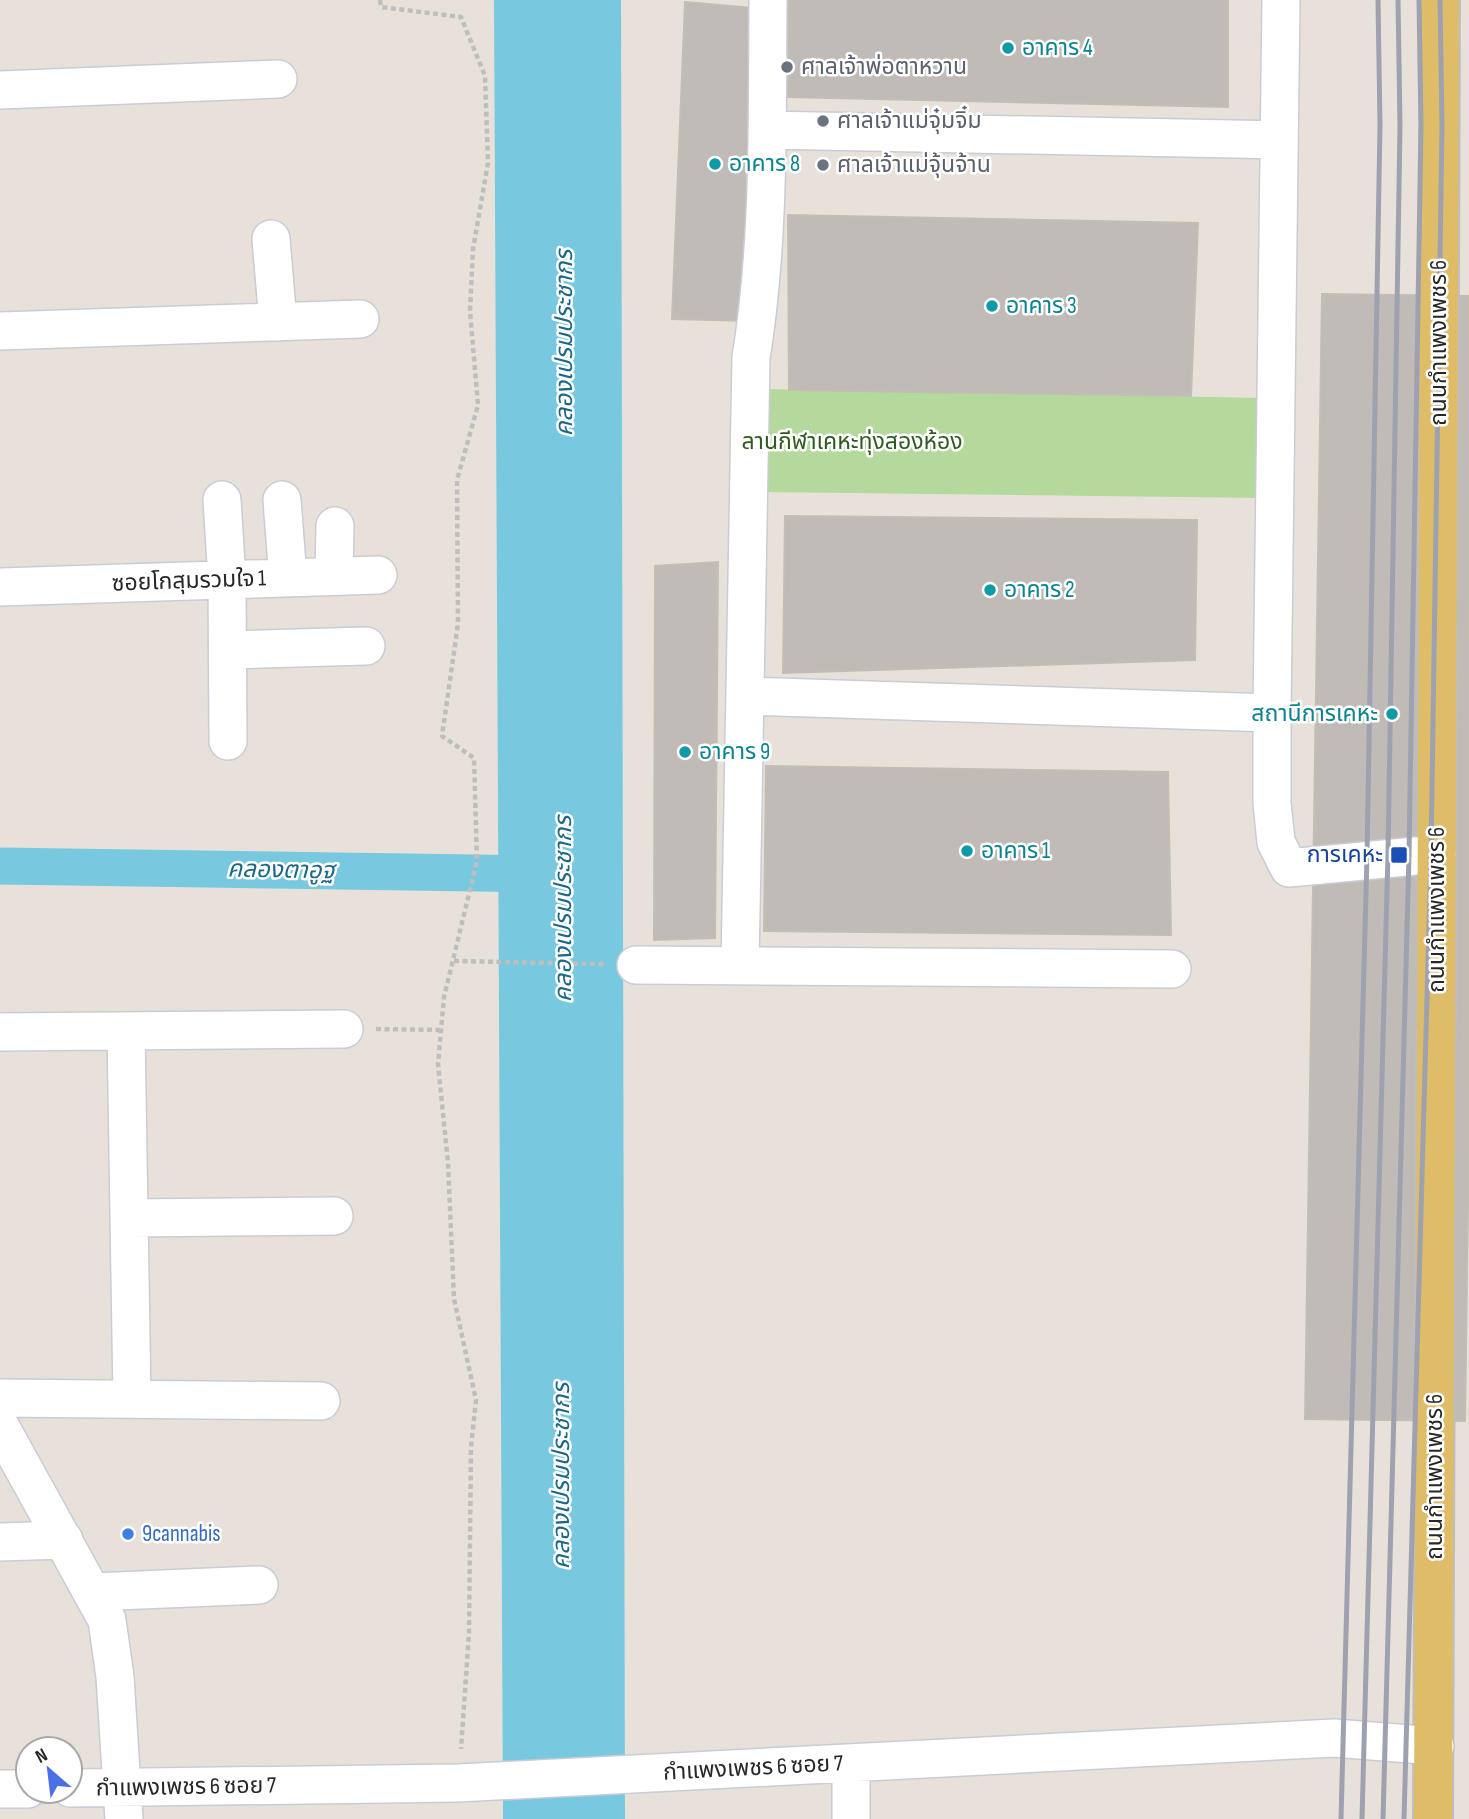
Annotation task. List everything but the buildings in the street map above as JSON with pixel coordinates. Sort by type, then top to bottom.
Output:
[{"type":"main road","name":"ถนนกำแพงเพชร 6","points":[[1433,1819],[1440,0]]},
{"type":"street","points":[[740,966],[747,696],[751,358],[758,311],[767,130],[768,0]]},
{"type":"street","points":[[1281,0],[1272,713],[1273,816],[1276,842],[1289,868],[1437,855]]},
{"type":"street","points":[[0,90],[278,79]]},
{"type":"street","points":[[767,130],[1279,140]]},
{"type":"street","points":[[271,239],[278,322]]},
{"type":"street","points":[[0,331],[360,320]]},
{"type":"street","points":[[222,500],[227,580],[228,741]]},
{"type":"street","points":[[282,500],[288,578]]},
{"type":"street","points":[[334,576],[335,526]]},
{"type":"street","name":"ซอยโกสุมรวมใจ 1","points":[[0,587],[378,575]]},
{"type":"street","points":[[228,650],[366,646]]},
{"type":"street","points":[[747,696],[1272,713]]},
{"type":"street","points":[[625,965],[1172,969]]},
{"type":"street","points":[[0,1032],[344,1029]]},
{"type":"street","points":[[126,1031],[132,1398]]},
{"type":"street","points":[[129,1218],[334,1216]]},
{"type":"street","points":[[0,1398],[321,1401]]},
{"type":"street","points":[[0,1426],[107,1619],[124,1803]]},
{"type":"street","points":[[0,1542],[64,1540]]},
{"type":"street","points":[[93,1592],[259,1585]]},
{"type":"street","name":"กำแพงเพชร 6 ซอย 7","points":[[84,1792],[124,1803],[1334,1738],[1435,1746]]},
{"type":"street","points":[[850,1819],[851,1763]]},
{"type":"path","points":[[380,0],[381,7],[461,17],[485,76],[488,163],[473,249],[470,311],[478,405],[457,480],[458,624],[442,736],[474,758],[477,861],[444,997],[438,1064],[448,1163],[454,1299],[476,1401],[471,1447],[469,1783]]},
{"type":"path","points":[[454,961],[625,965]]},
{"type":"path","points":[[344,1029],[441,1030]]},
{"type":"green space","name":"ลานกีฬาเคหะทุ่งสองห้อง","points":[[763,389],[1264,398],[1265,498],[763,492]]},
{"type":"water","name":"คลองเปรมประชากร","points":[[494,0],[621,0],[625,1819],[503,1819]]},
{"type":"waterway","name":"คลองตาอูฐ","points":[[0,866],[548,874]]},
{"type":"railway","points":[[1341,1819],[1367,855],[1380,125],[1378,0]]},
{"type":"railway","points":[[1362,1819],[1388,854],[1400,126],[1398,0]]},
{"type":"railway","points":[[1383,1819],[1409,855],[1421,126],[1419,0]]},
{"type":"railway","points":[[1404,1819],[1431,855],[1442,125],[1440,0]]},
{"type":"place","name":"อาคาร 4","points":[[1008,48]]},
{"type":"place","name":"ศาลเจ้าพ่อตาหวาน","points":[[787,67]]},
{"type":"place","name":"ศาลเจ้าแม่จุ๋มจิ๋ม","points":[[823,121]]},
{"type":"place","name":"อาคาร 8","points":[[715,164]]},
{"type":"place","name":"ศาลเจ้าแม่จุ้นจ้าน","points":[[823,165]]},
{"type":"place","name":"อาคาร 3","points":[[992,306]]},
{"type":"place","name":"อาคาร 2","points":[[990,590]]},
{"type":"place","name":"สถานีการเคหะ","points":[[1392,714]]},
{"type":"place","name":"อาคาร 9","points":[[685,752]]},
{"type":"place","name":"อาคาร 1","points":[[967,851]]},
{"type":"place","name":"การเคหะ","points":[[1399,855]]},
{"type":"place","name":"9cannabis","points":[[128,1534]]}]
